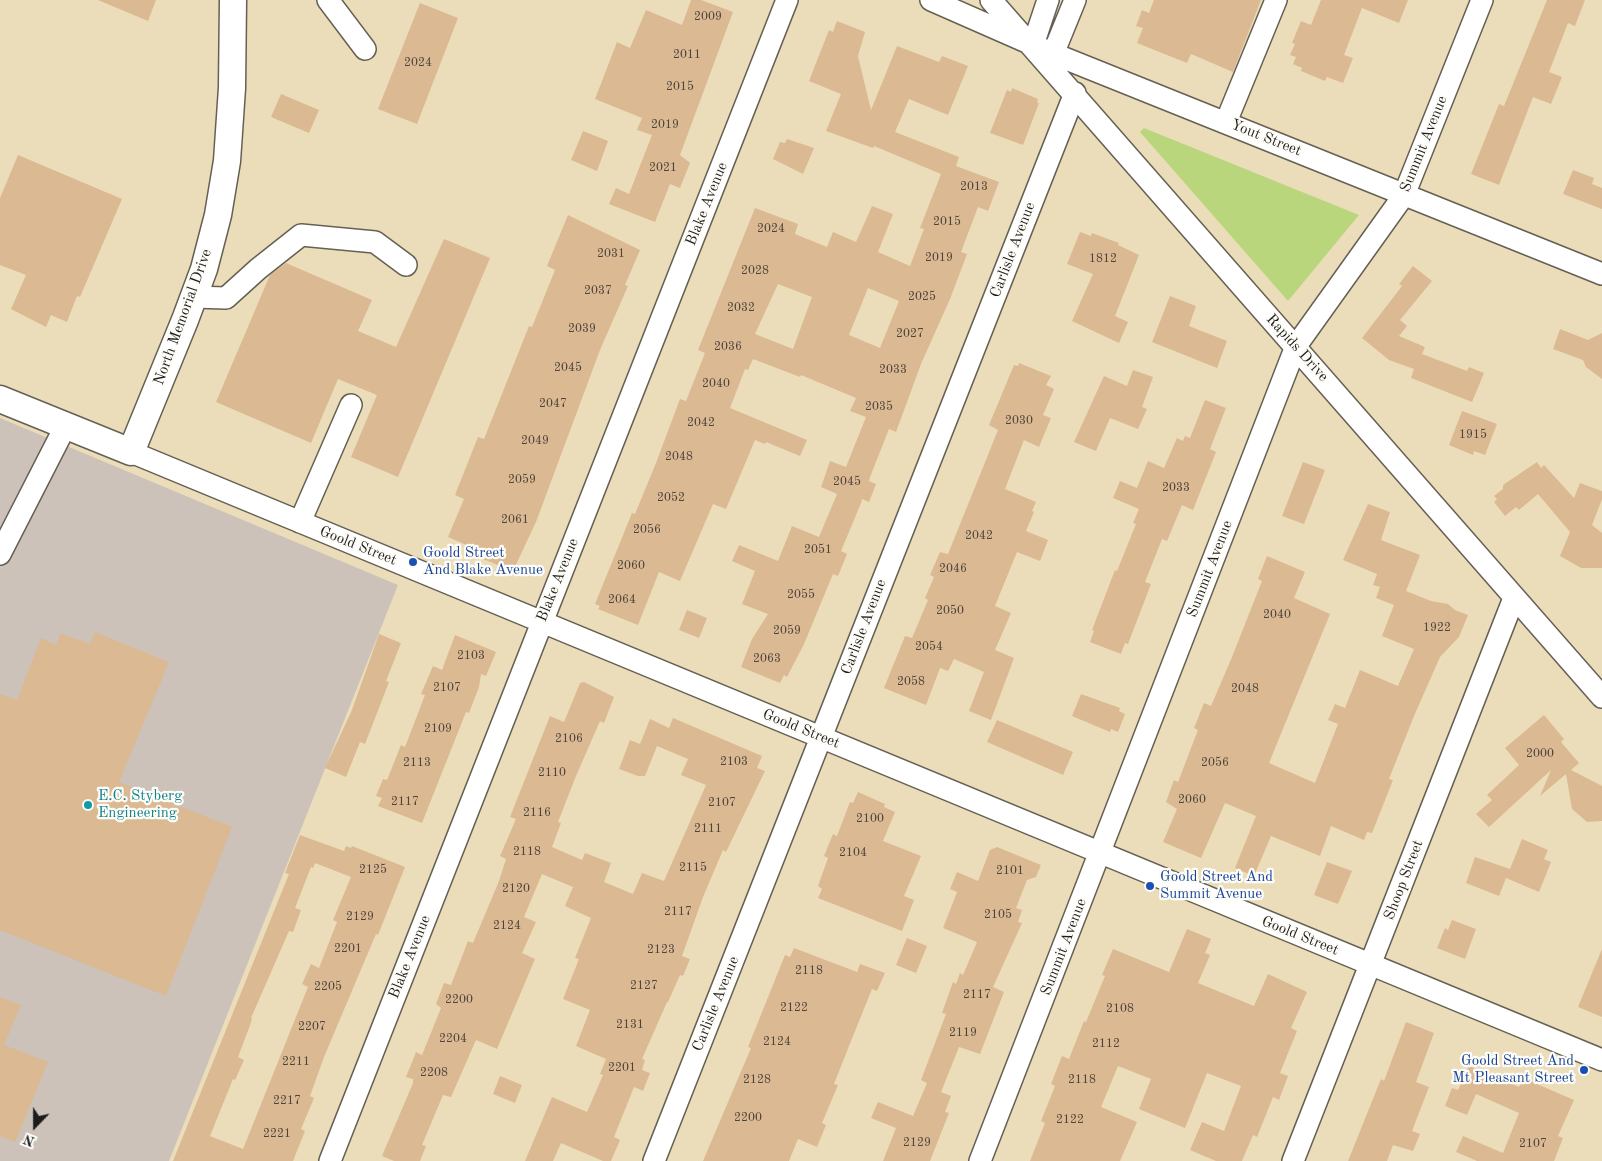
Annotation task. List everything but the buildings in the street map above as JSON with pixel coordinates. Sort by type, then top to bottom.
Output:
[{"type":"main road","name":"North Memorial Drive","points":[[131,452],[193,298],[218,215],[227,161],[232,88],[233,0]]},
{"type":"main road","name":"Goold Street","points":[[0,399],[131,452]]},
{"type":"street","points":[[328,0],[365,49]]},
{"type":"street","name":"Blake Avenue","points":[[330,1161],[787,0]]},
{"type":"street","name":"Yout Street","points":[[931,0],[1033,45],[1051,59],[1226,122],[1602,274]]},
{"type":"street","points":[[992,0],[1033,45],[1048,0]]},
{"type":"street","points":[[1051,59],[1076,0]]},
{"type":"street","points":[[1226,122],[1276,0]]},
{"type":"street","name":"Summit Avenue","points":[[980,1161],[1296,346],[1404,195],[1482,0]]},
{"type":"street","name":"Rapids Drive","points":[[1051,59],[1075,93],[1602,698]]},
{"type":"street","name":"Carlisle Avenue","points":[[654,1161],[1075,93]]},
{"type":"street","points":[[193,298],[226,298],[258,269],[301,235],[376,242],[406,265]]},
{"type":"street","points":[[300,522],[351,405]]},
{"type":"street","points":[[0,554],[66,425]]},
{"type":"street","name":"Goold Street","points":[[131,452],[1602,1060]]},
{"type":"street","name":"Shoop Street","points":[[1293,1161],[1514,598]]},
{"type":"shaded area","points":[[0,418],[398,585],[169,1161],[0,1161]]},
{"type":"green space","points":[[1144,128],[1359,215],[1288,301],[1140,132]]},
{"type":"place","name":"Goold Street And Blake Avenue","points":[[413,562]]},
{"type":"place","name":"E.C. Styberg Engineering","points":[[88,805]]},
{"type":"place","name":"Goold Street And Summit Avenue","points":[[1150,886]]},
{"type":"place","name":"Goold Street And Mt Pleasant Street","points":[[1584,1070]]}]
